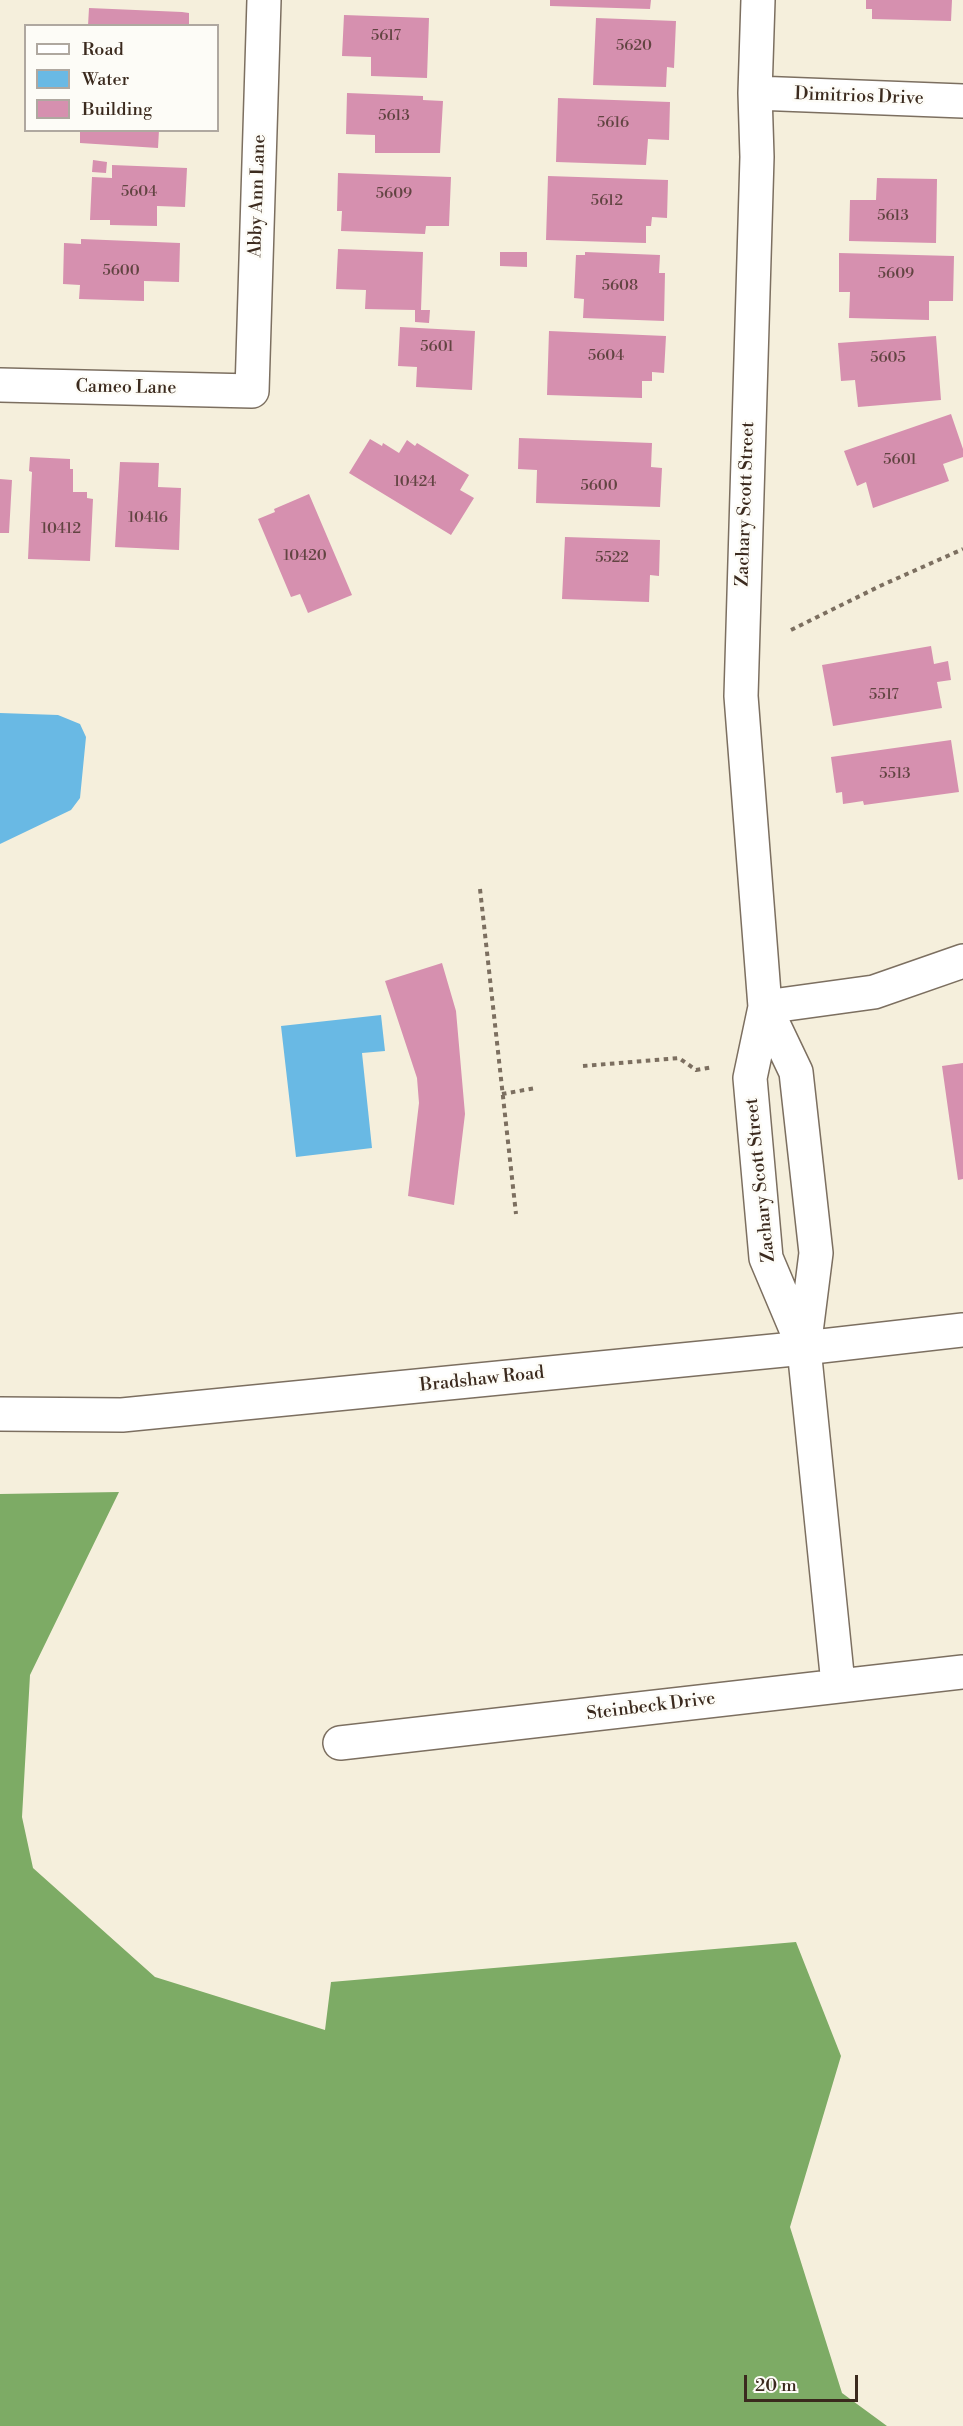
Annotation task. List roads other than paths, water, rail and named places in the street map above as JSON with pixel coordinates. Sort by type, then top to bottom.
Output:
[{"type":"street","name":"Abby Ann Lane","points":[[252,392],[264,0]]},
{"type":"street","name":"Zachary Scott Street","points":[[758,0],[755,93],[757,157],[741,696],[765,1007],[750,1078],[766,1258],[804,1348]]},
{"type":"street","name":"Dimitrios Drive","points":[[755,93],[963,101]]},
{"type":"street","name":"Cameo Lane","points":[[0,385],[252,392]]},
{"type":"street","points":[[765,1007],[874,992],[963,961]]},
{"type":"street","name":"Zachary Scott Street","points":[[765,1007],[796,1072],[798,1084],[816,1253],[804,1348],[838,1684]]},
{"type":"street","name":"Bradshaw Road","points":[[0,1414],[122,1415],[804,1348],[963,1330]]},
{"type":"street","name":"Steinbeck Drive","points":[[340,1743],[838,1684],[963,1672]]},
{"type":"water","points":[[0,713],[58,715],[80,724],[86,737],[80,798],[71,810],[0,844]]},
{"type":"water","points":[[381,1015],[385,1051],[362,1053],[372,1148],[296,1157],[281,1026]]}]
